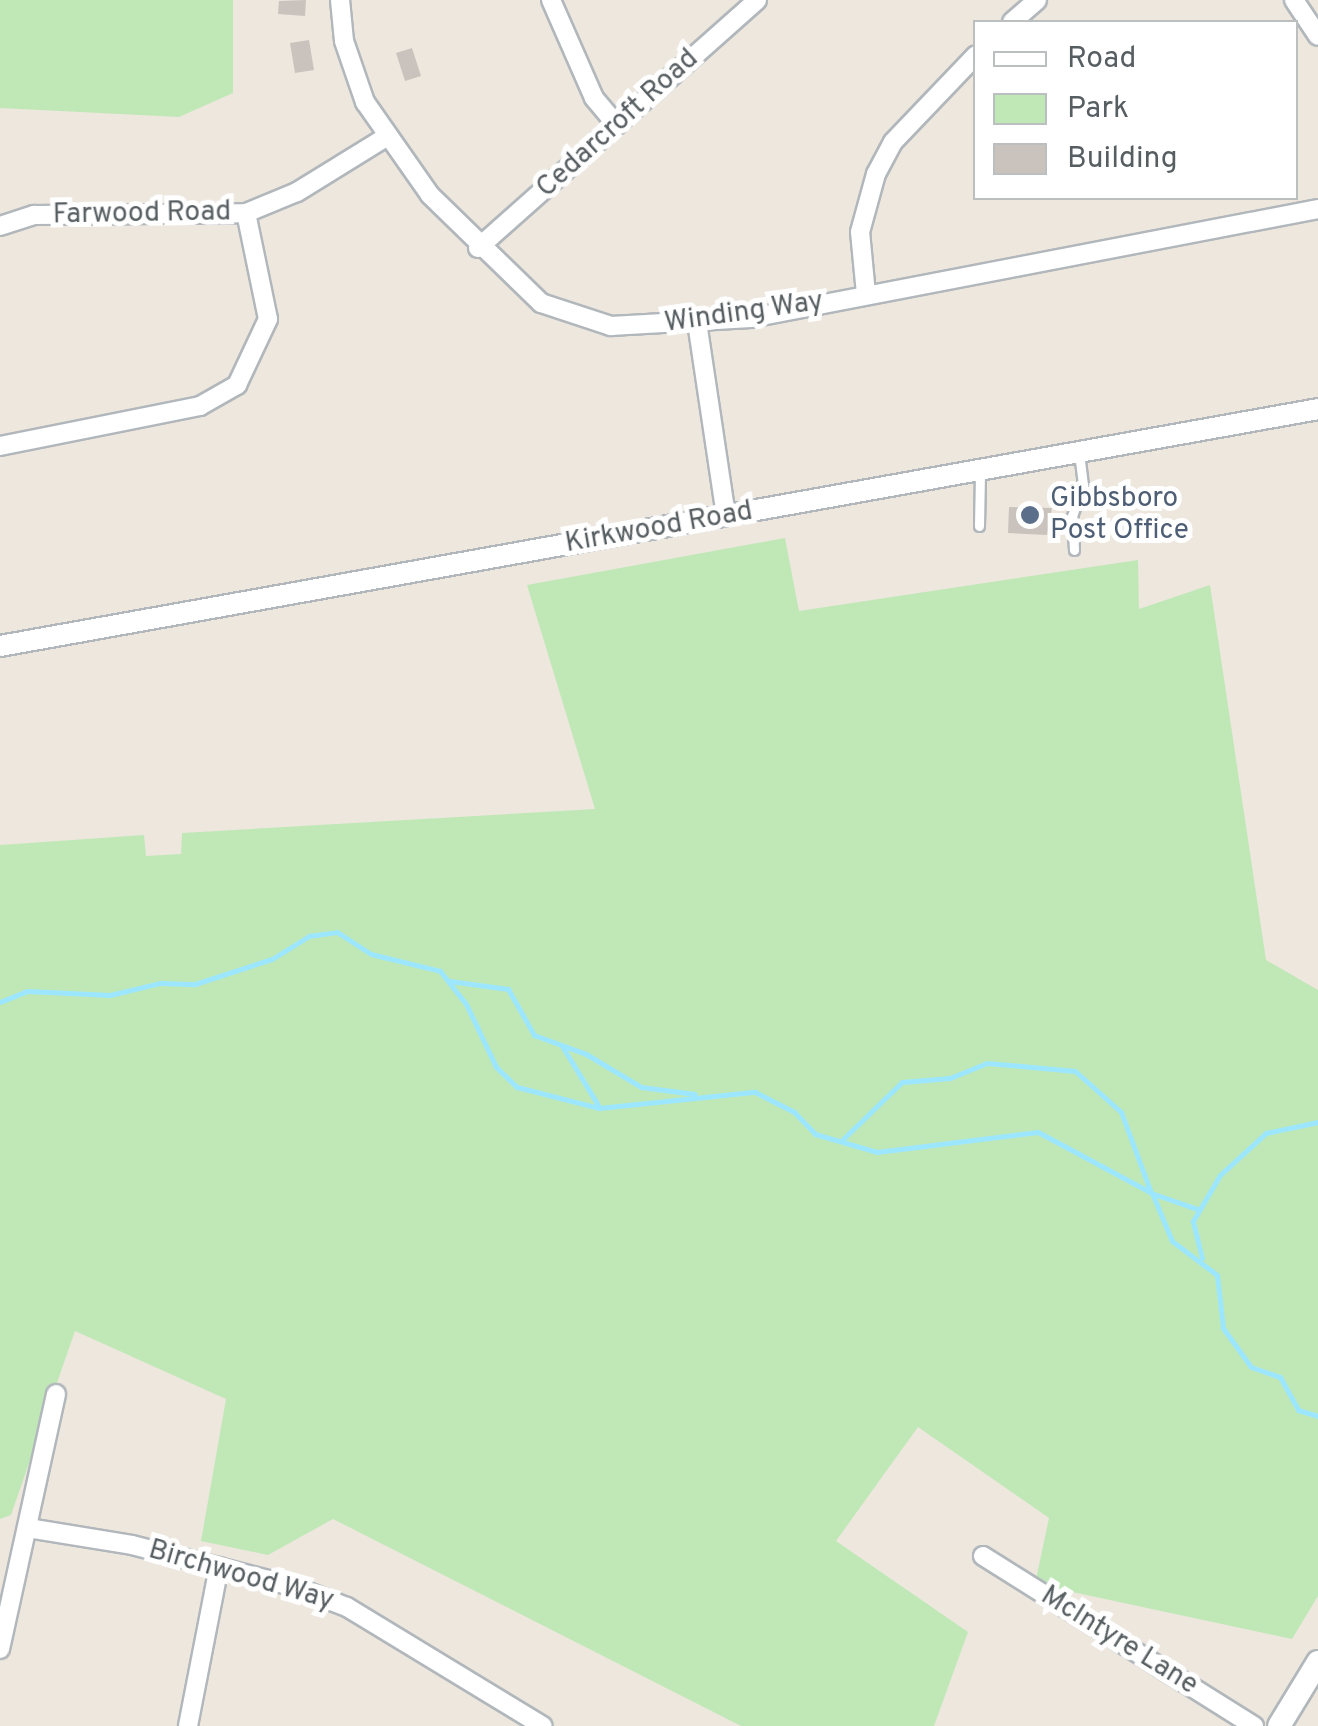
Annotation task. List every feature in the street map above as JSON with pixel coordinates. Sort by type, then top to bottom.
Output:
[{"type":"main road","points":[[1278,1726],[1318,1662]]},
{"type":"street","name":"Winding Way","points":[[340,0],[351,70],[386,138],[478,248],[541,303],[573,318],[611,326],[698,322],[1318,210]]},
{"type":"street","points":[[552,0],[594,98],[617,125]]},
{"type":"street","name":"Cedarcroft Road","points":[[478,248],[757,0]]},
{"type":"street","points":[[1014,20],[1037,0]]},
{"type":"street","points":[[1294,0],[1318,36]]},
{"type":"street","points":[[866,294],[860,232],[876,174],[893,142],[973,58]]},
{"type":"street","name":"Farwood Road","points":[[0,226],[34,215],[246,213],[297,192],[386,138]]},
{"type":"street","points":[[0,446],[200,406],[237,385],[268,319],[246,213]]},
{"type":"street","points":[[698,322],[726,516]]},
{"type":"street","name":"Kirkwood Road","points":[[0,646],[1318,409]]},
{"type":"street","points":[[0,1649],[56,1394]]},
{"type":"street","name":"Birchwood Way","points":[[28,1528],[219,1567],[346,1607],[544,1726]]},
{"type":"street","name":"McIntyre Lane","points":[[983,1556],[1254,1726]]},
{"type":"street","points":[[188,1726],[219,1567]]},
{"type":"lane","points":[[1074,550],[1072,516],[1082,485],[1079,451]]},
{"type":"lane","points":[[979,526],[980,469]]},
{"type":"green space","points":[[0,0],[233,0],[233,93],[179,117],[0,108]]},
{"type":"green space","points":[[785,538],[799,611],[1138,560],[1139,609],[1210,585],[1266,960],[1318,990],[1318,1596],[1292,1639],[1035,1584],[1049,1518],[918,1427],[836,1541],[968,1632],[934,1726],[741,1726],[333,1519],[268,1555],[201,1541],[226,1399],[75,1331],[11,1515],[0,1519],[0,845],[144,835],[146,856],[181,854],[182,833],[595,809],[527,585]]},
{"type":"building","points":[[306,0],[305,16],[278,14],[279,1]]},
{"type":"building","points":[[309,40],[314,70],[295,73],[290,43]]},
{"type":"building","points":[[412,48],[421,76],[405,81],[396,53]]},
{"type":"building","name":"Gibbsboro Post Office","points":[[1009,507],[1052,508],[1047,535],[1008,533]]},
{"type":"waterway","points":[[0,1002],[27,991],[110,995],[160,983],[195,984],[272,959],[309,936],[337,932],[371,954],[440,971],[466,1004],[496,1067],[517,1087],[599,1108],[755,1092],[794,1112],[815,1134],[877,1152],[1038,1132],[1152,1193],[1172,1241],[1217,1275],[1223,1328],[1251,1367],[1280,1377],[1298,1410],[1318,1416]]},
{"type":"waterway","points":[[449,981],[508,989],[534,1035],[586,1054],[641,1087],[695,1094]]},
{"type":"waterway","points":[[562,1046],[598,1105]]},
{"type":"waterway","points":[[843,1139],[902,1082],[950,1078],[987,1063],[1075,1071],[1121,1112],[1150,1190]]},
{"type":"waterway","points":[[1202,1258],[1193,1221],[1220,1175],[1266,1133],[1318,1122]]},
{"type":"waterway","points":[[1154,1194],[1197,1209]]},
{"type":"place","name":"Gibbsboro Post Office","points":[[1030,515]]}]
